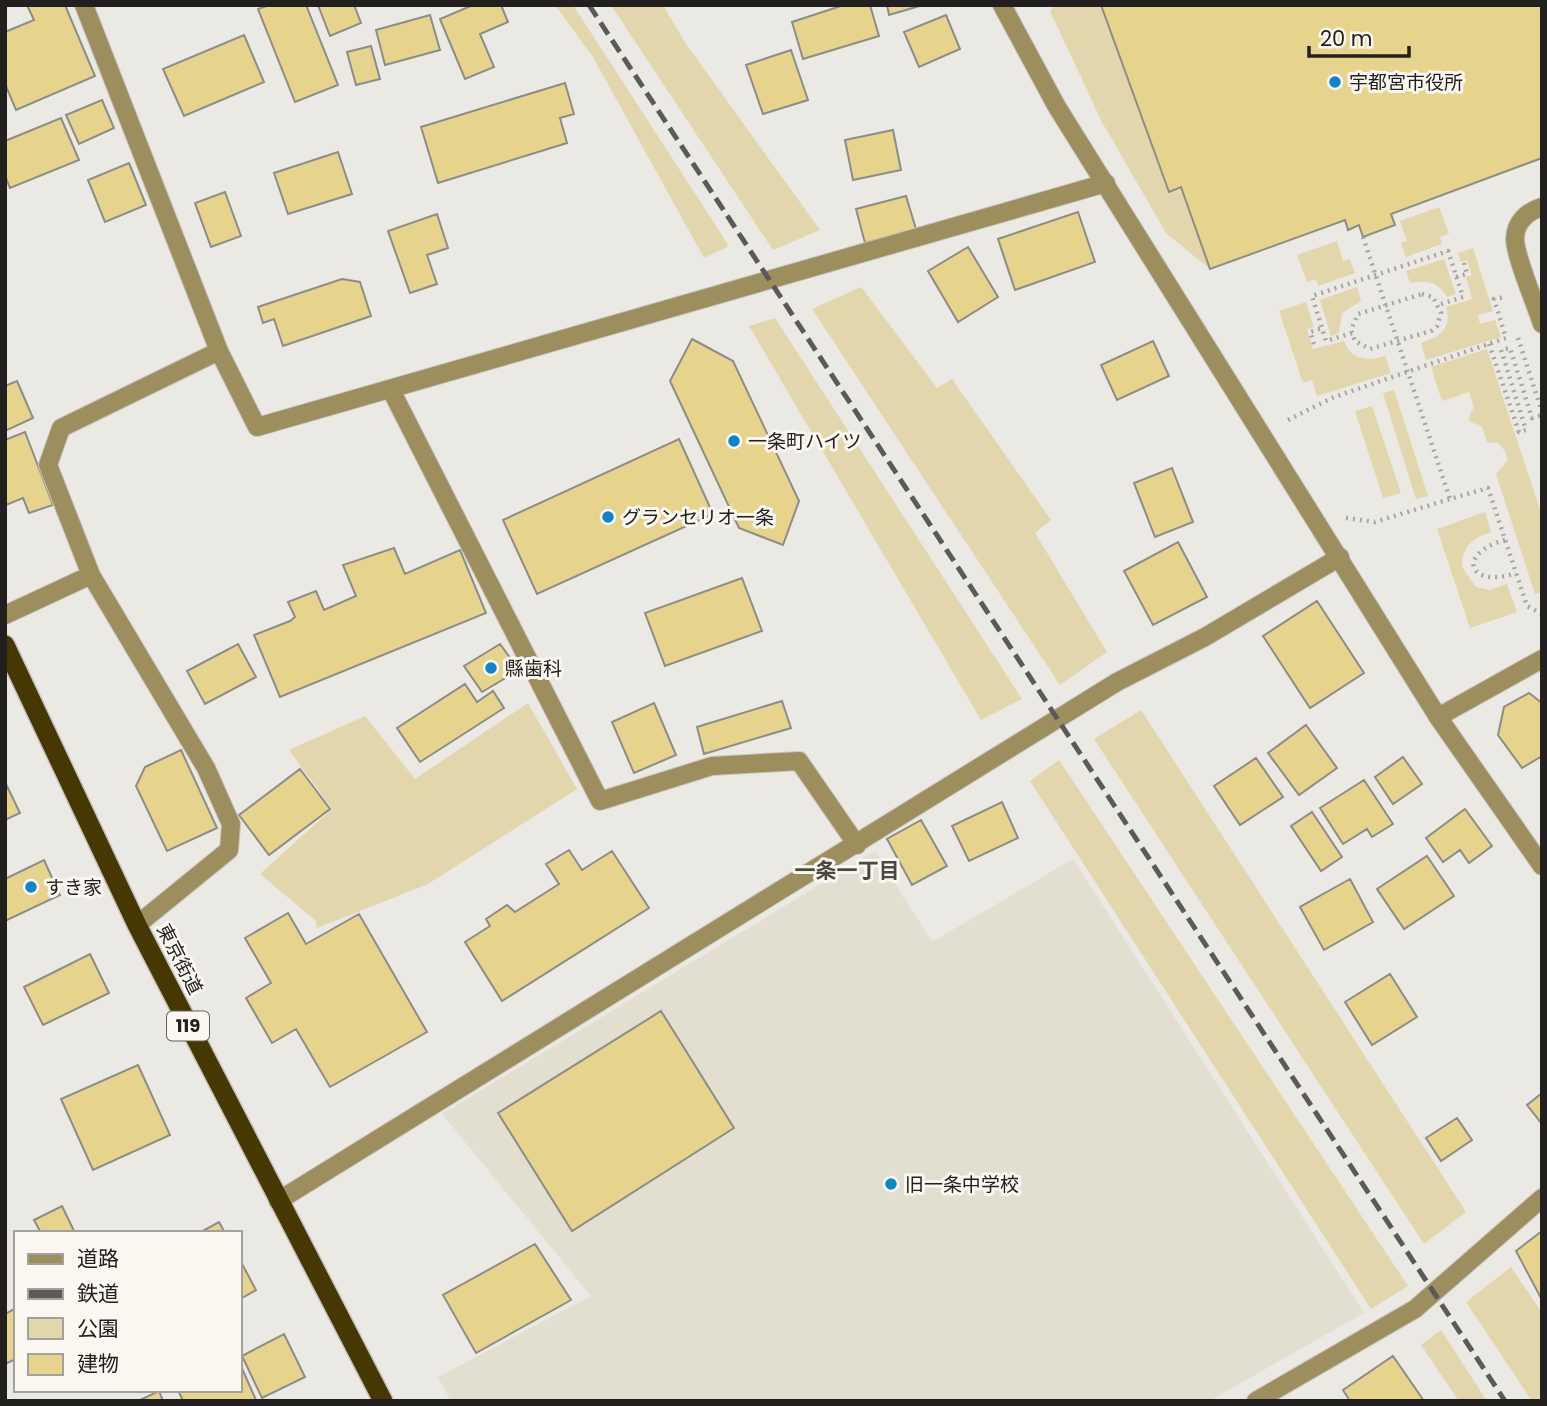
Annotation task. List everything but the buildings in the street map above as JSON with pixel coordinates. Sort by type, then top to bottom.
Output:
[{"type":"highway","name":"東京街道","points":[[5,645],[137,925],[383,1401]]},
{"type":"street","points":[[84,5],[219,351],[257,427],[1106,183]]},
{"type":"street","points":[[1002,5],[1057,107],[1438,717],[1542,866]]},
{"type":"street","points":[[1542,207],[1532,210],[1519,222],[1515,239],[1542,324]]},
{"type":"street","points":[[137,925],[229,850],[231,824],[206,768],[91,575],[48,465],[61,428],[219,351]]},
{"type":"street","points":[[391,390],[600,801],[712,766],[799,761],[857,845]]},
{"type":"street","points":[[278,1201],[1117,682],[1205,637],[1340,557]]},
{"type":"street","points":[[5,615],[91,575]]},
{"type":"street","points":[[1438,717],[1542,659]]},
{"type":"street","points":[[1256,1401],[1415,1309],[1542,1198]]},
{"type":"path","points":[[1363,237],[1378,274],[1450,499]]},
{"type":"path","points":[[1352,333],[1326,341],[1312,296],[1448,251],[1463,297],[1438,305]]},
{"type":"path","points":[[1456,277],[1467,274],[1464,263]]},
{"type":"path","points":[[1422,294],[1433,297],[1441,313],[1437,327],[1399,341],[1364,349],[1354,341],[1352,322],[1358,314],[1387,304],[1422,294]]},
{"type":"path","points":[[1288,420],[1335,397],[1506,338],[1494,299],[1504,296],[1509,309]]},
{"type":"path","points":[[1314,344],[1310,332],[1322,328]]},
{"type":"path","points":[[1489,344],[1518,432],[1526,430],[1501,350],[1510,348],[1532,418],[1542,413],[1517,335]]},
{"type":"path","points":[[1346,518],[1375,522],[1488,488],[1527,607],[1542,614]]},
{"type":"path","points":[[1505,540],[1477,552],[1474,562],[1478,573],[1485,578],[1499,578],[1516,573]]},
{"type":"shaded area","name":"旧一条中学校","points":[[875,851],[932,942],[1073,859],[1364,1313],[1209,1401],[451,1401],[438,1377],[591,1296],[442,1114]]},
{"type":"green space","points":[[555,5],[573,5],[729,246],[704,258],[593,57]]},
{"type":"green space","points":[[611,5],[663,5],[684,41],[820,230],[773,250]]},
{"type":"green space","points":[[1056,5],[1101,5],[1168,192],[1181,187],[1210,269],[1166,233],[1102,122],[1050,11]]},
{"type":"green space","points":[[1439,207],[1449,234],[1440,237],[1442,244],[1406,257],[1401,243],[1407,241],[1400,221]]},
{"type":"green space","points":[[1337,241],[1343,261],[1350,259],[1355,273],[1318,286],[1316,279],[1307,282],[1297,255]]},
{"type":"green space","points":[[1473,248],[1493,311],[1478,315],[1480,324],[1495,320],[1501,337],[1426,360],[1421,343],[1443,331],[1448,321],[1446,307],[1472,299],[1466,277],[1472,275],[1467,260],[1461,262],[1458,253]]},
{"type":"green space","points":[[1444,259],[1456,294],[1447,297],[1440,288],[1431,283],[1410,283],[1406,271]]},
{"type":"green space","points":[[861,287],[937,388],[952,379],[1051,520],[1035,533],[1107,652],[1060,685],[812,309]]},
{"type":"green space","points":[[1357,287],[1361,301],[1342,313],[1339,333],[1331,336],[1320,300]]},
{"type":"green space","points":[[1306,302],[1314,327],[1307,329],[1313,349],[1344,341],[1351,352],[1361,358],[1385,356],[1391,373],[1317,396],[1312,380],[1303,383],[1279,311]]},
{"type":"green space","points":[[775,318],[1022,699],[981,720],[749,326]]},
{"type":"green space","points":[[1487,349],[1542,516],[1542,592],[1535,594],[1496,474],[1508,460],[1505,451],[1498,443],[1487,442],[1482,426],[1470,422],[1469,417],[1474,407],[1469,392],[1442,401],[1431,367]]},
{"type":"green space","points":[[1394,390],[1428,496],[1416,499],[1383,393]]},
{"type":"green space","points":[[1372,406],[1401,493],[1383,498],[1355,411]]},
{"type":"green space","points":[[1485,512],[1491,532],[1469,544],[1462,567],[1476,587],[1489,590],[1507,584],[1517,612],[1470,628],[1437,529]]},
{"type":"green space","points":[[528,703],[577,789],[428,884],[317,928],[316,921],[260,874],[332,809],[289,750],[365,716],[415,779]]},
{"type":"green space","points":[[1141,710],[1466,1212],[1424,1244],[1094,739]]},
{"type":"green space","points":[[1059,760],[1408,1286],[1371,1309],[1030,781]]},
{"type":"green space","points":[[1511,1267],[1542,1313],[1542,1401],[1532,1401],[1466,1302]]},
{"type":"green space","points":[[1441,1330],[1487,1401],[1459,1401],[1421,1345]]},
{"type":"railway","points":[[589,5],[1505,1401]]},
{"type":"place","name":"宇都宮市役所","points":[[1335,82]]},
{"type":"place","name":"一条町ハイツ","points":[[734,441]]},
{"type":"place","name":"グランセリオ一条","points":[[608,517]]},
{"type":"place","name":"縣歯科","points":[[491,668]]},
{"type":"place","name":"すき家","points":[[31,887]]},
{"type":"place","name":"旧一条中学校","points":[[891,1184]]},
{"type":"district","name":"一条一丁目","points":[[847,871]]}]
